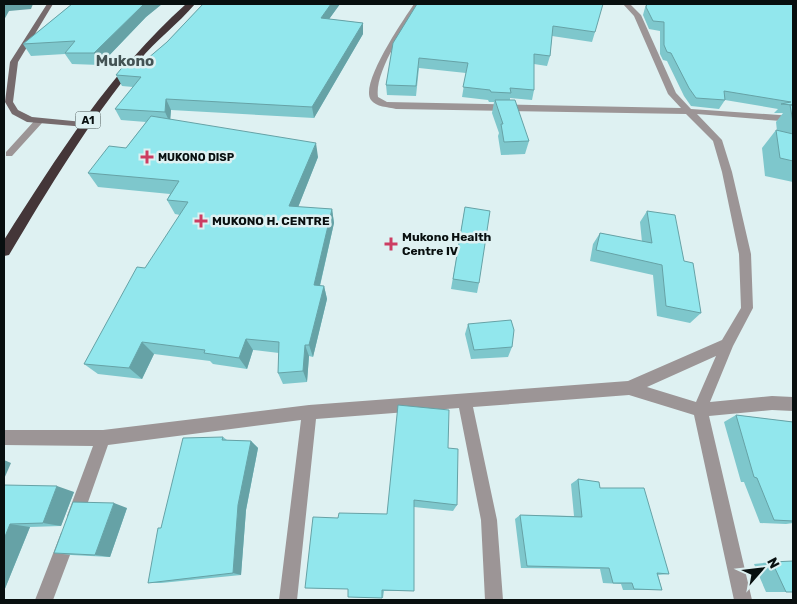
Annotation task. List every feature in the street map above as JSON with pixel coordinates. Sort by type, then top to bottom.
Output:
[{"type":"highway","name":"A1","points":[[4,251],[84,125],[136,61],[192,4]]},
{"type":"main road","points":[[50,4],[14,62],[9,102],[15,112],[30,120],[84,125]]},
{"type":"main road","points":[[4,65],[14,62]]},
{"type":"street","points":[[417,4],[382,65],[372,93],[379,102],[396,106],[686,110],[793,119]]},
{"type":"street","points":[[626,4],[637,15],[672,94],[716,140],[727,172],[745,254],[747,308],[727,344],[700,410],[743,600]]},
{"type":"street","points":[[9,154],[39,121]]},
{"type":"street","points":[[4,438],[103,438],[310,412],[629,388],[727,344]]},
{"type":"street","points":[[629,388],[700,410],[772,403],[793,404]]},
{"type":"street","points":[[464,399],[489,520],[494,600]]},
{"type":"street","points":[[288,600],[310,412]]},
{"type":"street","points":[[44,600],[103,438]]},
{"type":"building","points":[[72,4],[144,4],[94,53],[65,53],[75,41],[23,44]]},
{"type":"building","points":[[203,4],[331,4],[321,18],[363,23],[312,107],[166,99],[165,112],[115,109],[141,77],[116,75],[130,58],[147,59],[167,42]]},
{"type":"building","points":[[417,4],[603,4],[595,32],[553,26],[550,56],[534,54],[534,90],[510,88],[511,93],[463,87],[468,63],[419,58],[416,86],[386,85],[393,43]]},
{"type":"building","points":[[647,4],[793,4],[793,105],[781,104],[791,102],[724,91],[725,100],[696,98],[671,53],[667,52],[664,45],[664,22],[653,21],[646,7]]},
{"type":"building","points":[[495,100],[515,100],[529,141],[504,142],[501,124],[503,124]]},
{"type":"building","points":[[790,105],[793,105],[793,122]]},
{"type":"building","points":[[151,116],[316,143],[289,206],[332,209],[314,285],[324,286],[309,345],[305,345],[303,371],[278,373],[279,342],[246,339],[239,358],[204,353],[205,350],[142,342],[129,368],[84,364],[137,267],[145,268],[188,202],[167,200],[179,181],[88,173],[109,146],[126,148]]},
{"type":"building","points":[[776,130],[793,134],[793,161],[780,158]]},
{"type":"building","points":[[465,207],[490,211],[479,283],[453,279]]},
{"type":"building","points":[[647,211],[675,215],[684,261],[693,263],[701,313],[666,306],[662,265],[596,250],[600,233],[652,243]]},
{"type":"building","points":[[511,320],[514,330],[512,347],[474,350],[468,324]]},
{"type":"building","points":[[398,405],[449,410],[448,448],[458,449],[457,505],[414,500],[414,591],[382,590],[382,598],[348,597],[348,589],[305,588],[313,517],[338,518],[339,513],[387,514]]},
{"type":"building","points":[[736,415],[793,422],[793,521],[774,520],[757,478],[754,477]]},
{"type":"building","points":[[223,437],[222,440],[251,441],[238,505],[233,573],[148,583],[158,528],[161,528],[183,438]]},
{"type":"building","points":[[578,479],[599,482],[600,488],[644,488],[669,574],[657,573],[662,590],[634,589],[632,583],[613,583],[609,568],[527,566],[520,515],[582,517]]},
{"type":"building","points":[[4,485],[57,486],[43,523],[10,524],[4,539]]},
{"type":"building","points":[[73,502],[114,503],[95,555],[54,553]]},
{"type":"building","points":[[793,561],[793,592],[786,592],[772,562]]},
{"type":"place","name":"MUKONO DISP","points":[[147,157]]},
{"type":"place","name":"MUKONO H. CENTRE","points":[[201,221]]},
{"type":"place","name":"Mukono Health Centre IV","points":[[391,244]]},
{"type":"district","name":"Mukono","points":[[125,61]]}]
